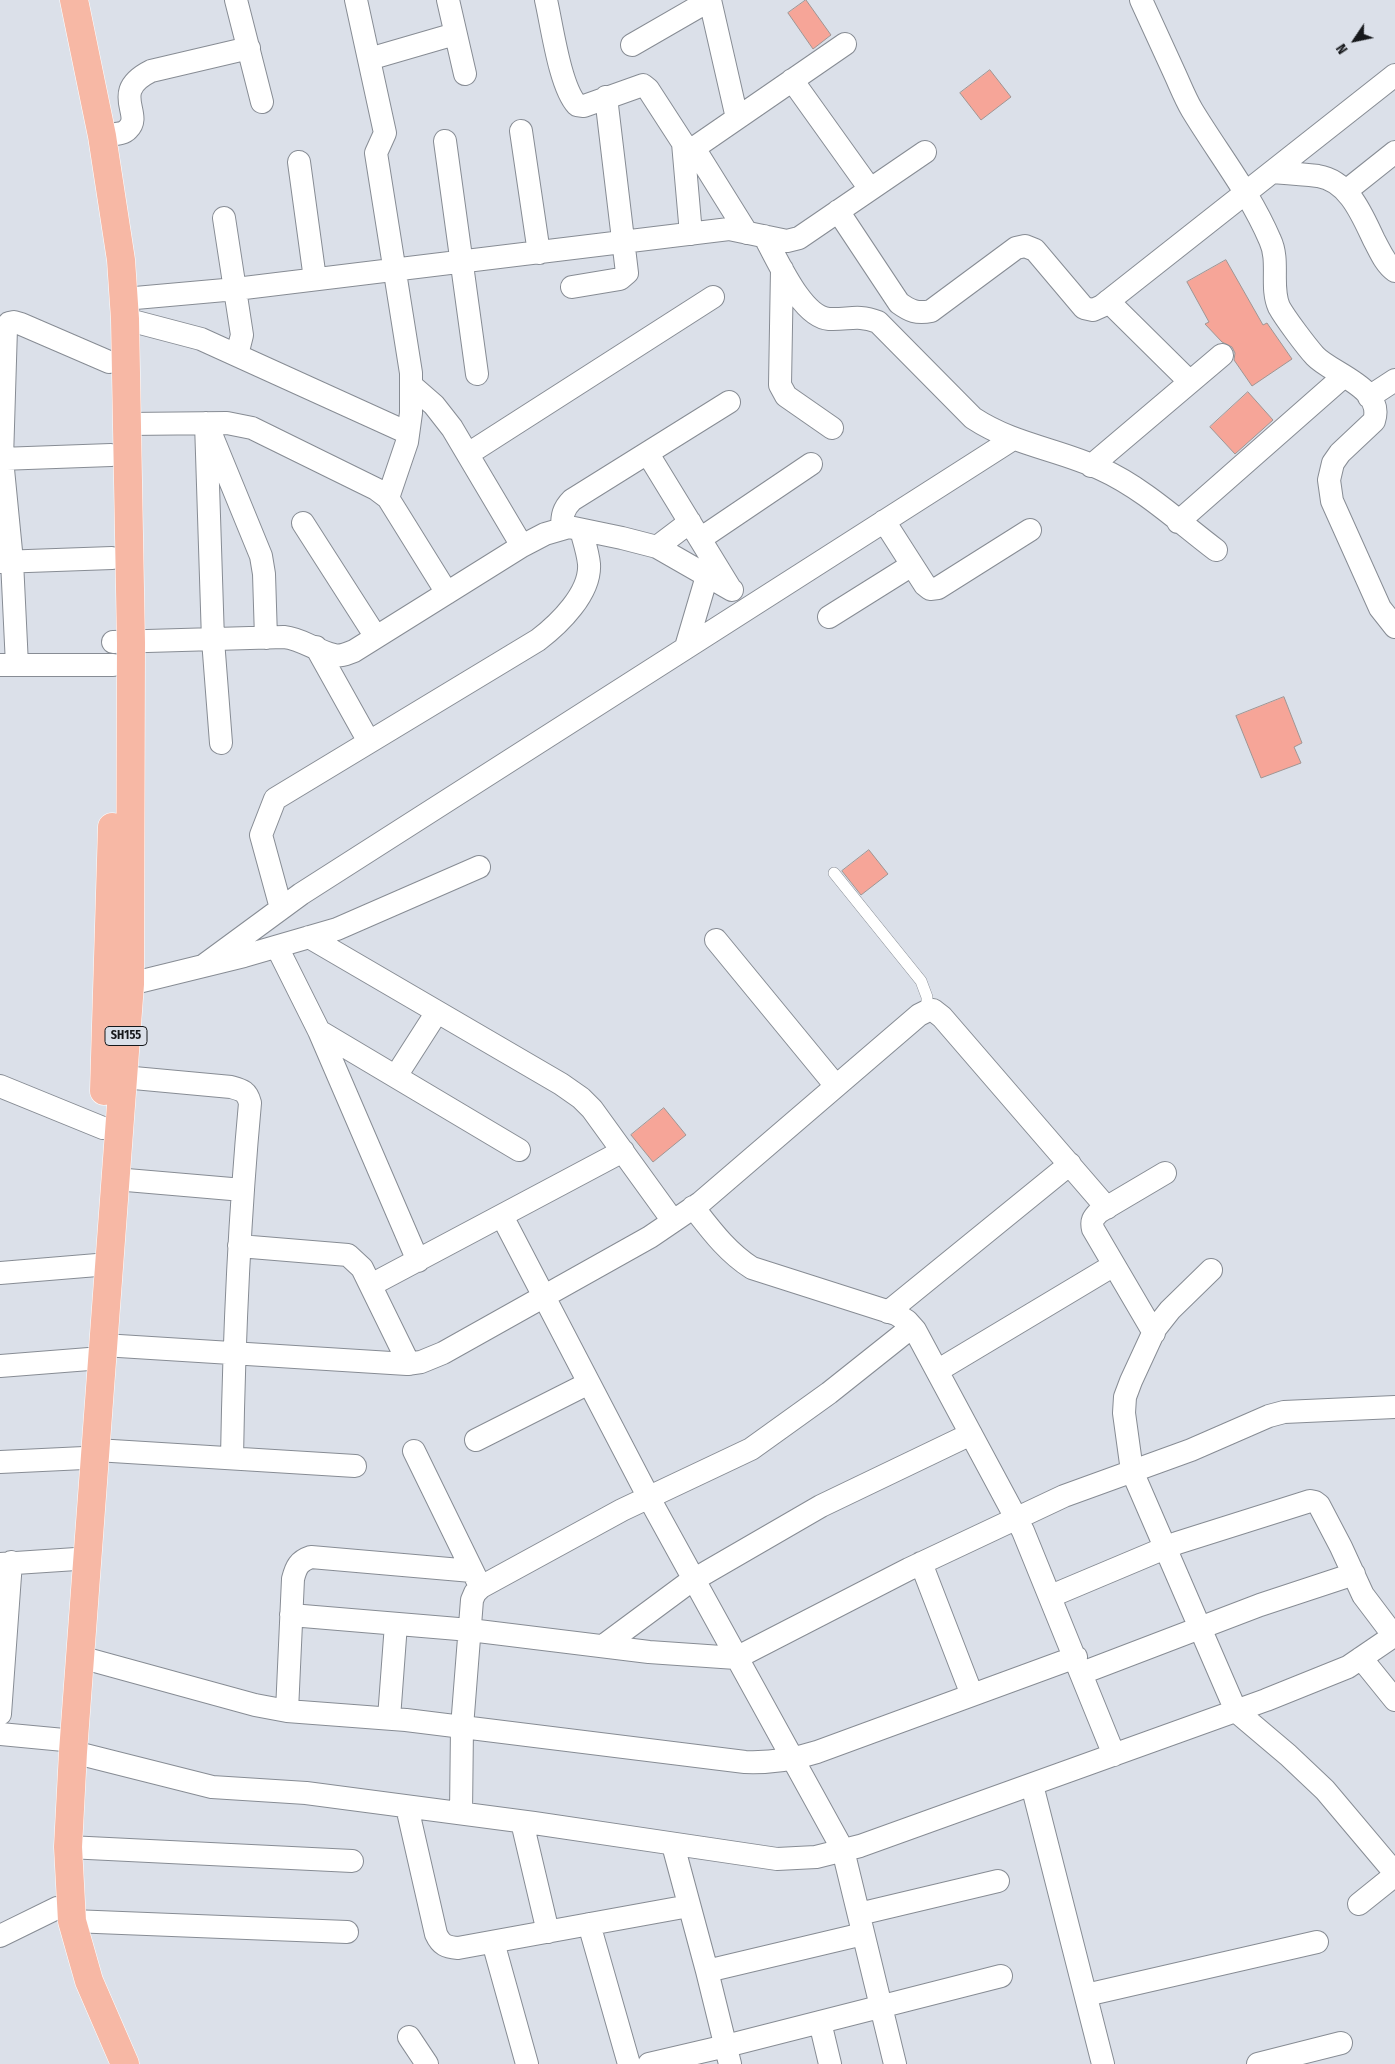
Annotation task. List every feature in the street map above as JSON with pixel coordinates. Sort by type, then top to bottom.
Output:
[{"type":"main road","name":"SH155","points":[[56,0],[100,236],[109,362],[112,558],[119,650],[130,984],[115,1179],[96,1352]]},
{"type":"main road","name":"SH155","points":[[72,1701],[80,1657],[96,1352],[97,1266],[114,753],[127,424],[121,260],[102,136],[74,0]]},
{"type":"main road","name":"SH155","points":[[90,1454],[76,1558],[69,1746],[68,1847],[65,1915],[61,1931],[76,1977],[111,2064]]},
{"type":"main road","name":"SH155","points":[[69,1746],[57,1837],[65,1915],[125,2064]]},
{"type":"street","points":[[236,0],[262,102]]},
{"type":"street","points":[[356,0],[385,133],[376,152],[411,373],[411,413],[407,442],[388,498]]},
{"type":"street","points":[[448,0],[465,74]]},
{"type":"street","points":[[546,0],[564,78],[577,105],[584,106],[643,85],[648,89],[755,234],[782,267],[796,292],[810,310],[818,316],[829,319],[857,317],[878,322],[903,345],[973,418],[992,430],[1013,439],[1091,466],[1129,484],[1216,550]]},
{"type":"street","points":[[632,45],[710,0],[737,118]]},
{"type":"street","points":[[1140,0],[1191,108],[1245,193],[1271,241],[1276,265],[1275,292],[1279,306],[1314,355],[1328,368],[1362,388],[1374,403],[1376,414],[1374,420],[1340,453],[1333,463],[1329,480],[1332,501],[1380,608],[1395,626]]},
{"type":"street","points":[[369,59],[456,34]]},
{"type":"street","points":[[689,146],[737,118],[845,44]]},
{"type":"street","points":[[102,136],[123,132],[128,129],[132,122],[130,86],[139,77],[151,70],[249,48]]},
{"type":"street","points":[[838,211],[899,303],[909,311],[921,313],[930,311],[1016,248],[1025,246],[1035,250],[1084,308],[1093,310],[1108,301],[1395,75]]},
{"type":"street","points":[[792,80],[870,189]]},
{"type":"street","points":[[572,287],[624,277],[627,273],[606,97]]},
{"type":"street","points":[[521,131],[539,253]]},
{"type":"street","points":[[445,141],[460,263],[477,374]]},
{"type":"street","points":[[689,146],[691,234]]},
{"type":"street","points":[[124,309],[236,289],[729,229],[787,241],[799,238],[925,152]]},
{"type":"street","points":[[1346,191],[1395,152]]},
{"type":"street","points":[[299,162],[315,279]]},
{"type":"street","points":[[1272,172],[1320,176],[1334,182],[1346,191],[1359,210],[1384,259],[1395,271]]},
{"type":"street","points":[[224,218],[242,335],[237,355]]},
{"type":"street","points":[[782,267],[780,385],[786,396],[832,428]]},
{"type":"street","points":[[468,454],[713,297]]},
{"type":"street","points":[[1108,301],[1190,382]]},
{"type":"street","points":[[869,319],[899,303]]},
{"type":"street","points":[[124,309],[201,338],[408,433]]},
{"type":"street","points":[[109,362],[21,324],[9,323],[6,328],[1,459],[8,665],[213,640],[266,638],[296,638],[334,655],[343,655],[354,651],[522,546],[545,534],[572,529],[657,547],[732,590]]},
{"type":"street","points":[[1091,466],[1222,354]]},
{"type":"street","points":[[1178,522],[1344,376]]},
{"type":"street","points":[[1369,397],[1395,380]]},
{"type":"street","points":[[411,385],[440,412],[468,454],[522,546]]},
{"type":"street","points":[[281,908],[261,835],[275,799],[538,640],[556,626],[569,612],[581,593],[589,573],[589,563],[572,529],[562,516],[564,509],[572,500],[729,402]]},
{"type":"street","points":[[127,424],[226,422],[252,428],[376,489],[388,498],[448,592]]},
{"type":"street","points":[[206,423],[261,556],[264,574],[266,638]]},
{"type":"street","points":[[206,423],[213,640],[221,743]]},
{"type":"street","points":[[203,966],[308,889],[1013,439]]},
{"type":"street","points":[[648,454],[744,610]]},
{"type":"street","points":[[1,459],[111,455]]},
{"type":"street","points":[[657,547],[695,530],[811,464]]},
{"type":"street","points":[[884,521],[930,590],[938,588],[1030,530]]},
{"type":"street","points":[[303,523],[376,637]]},
{"type":"street","points":[[6,562],[112,558]]},
{"type":"street","points":[[828,617],[912,565]]},
{"type":"street","points":[[686,647],[707,576]]},
{"type":"street","points":[[316,647],[369,742]]},
{"type":"street","points":[[130,984],[276,947],[337,929],[479,867]]},
{"type":"street","points":[[309,938],[581,1098],[592,1109],[673,1221]]},
{"type":"street","points":[[716,940],[836,1086]]},
{"type":"street","points":[[276,947],[319,1031],[418,1261]]},
{"type":"street","points":[[0,1366],[96,1352],[233,1353],[409,1364],[421,1362],[443,1353],[650,1238],[693,1207],[919,1015],[934,1010],[1070,1164],[1106,1208]]},
{"type":"street","points":[[396,1076],[437,1012]]},
{"type":"street","points":[[319,1031],[519,1150]]},
{"type":"street","points":[[123,1077],[244,1090],[248,1096],[250,1103],[233,1353],[232,1458]]},
{"type":"street","points":[[0,1086],[103,1128]]},
{"type":"street","points":[[371,1286],[623,1152]]},
{"type":"street","points":[[888,1312],[1070,1164]]},
{"type":"street","points":[[1154,1333],[1091,1223],[1093,1218],[1106,1208],[1165,1173]]},
{"type":"street","points":[[115,1179],[243,1190]]},
{"type":"street","points":[[693,1207],[726,1248],[752,1268],[888,1312],[901,1318],[912,1327],[1016,1518],[1051,1596],[1114,1755]]},
{"type":"street","points":[[502,1216],[649,1498],[843,1850],[895,2064]]},
{"type":"street","points":[[239,1246],[348,1255],[355,1259],[362,1268],[409,1364]]},
{"type":"street","points":[[937,1371],[1114,1265]]},
{"type":"street","points":[[0,1273],[97,1266]]},
{"type":"street","points":[[1212,1270],[1170,1310],[1154,1333],[1125,1397],[1124,1413],[1132,1471],[1236,1711],[1288,1754],[1325,1790],[1395,1874],[1359,1904]]},
{"type":"street","points":[[288,1711],[293,1579],[295,1570],[300,1563],[311,1558],[477,1579],[751,1449],[829,1393],[912,1327]]},
{"type":"street","points":[[476,1440],[589,1383]]},
{"type":"street","points":[[291,1615],[470,1630],[658,1652],[736,1658],[921,1564],[1064,1496],[1191,1450],[1269,1416],[1284,1412],[1395,1407]]},
{"type":"street","points":[[603,1646],[694,1580],[821,1506],[971,1434]]},
{"type":"street","points":[[414,1451],[477,1579],[472,1600],[462,1726],[461,1814]]},
{"type":"street","points":[[0,1462],[90,1454],[232,1458],[355,1466]]},
{"type":"street","points":[[0,1734],[69,1746],[212,1787],[306,1793],[777,1859],[816,1857],[860,1846],[1236,1711],[1348,1667],[1394,1636],[1363,1595],[1319,1505],[1310,1501],[1166,1547],[1051,1596]]},
{"type":"street","points":[[0,1714],[6,1563],[76,1558]]},
{"type":"street","points":[[921,1564],[972,1695]]},
{"type":"street","points":[[80,1657],[255,1705],[288,1711],[389,1718],[745,1762],[770,1763],[793,1760],[972,1695],[1200,1628],[1354,1574]]},
{"type":"street","points":[[389,1718],[396,1624]]},
{"type":"street","points":[[1361,1658],[1395,1700]]},
{"type":"street","points":[[1032,1785],[1103,2064]]},
{"type":"street","points":[[407,1807],[436,1934],[441,1943],[448,1947],[458,1948],[494,1942],[689,1906]]},
{"type":"street","points":[[522,1822],[548,1932]]},
{"type":"street","points":[[672,1845],[728,2055]]},
{"type":"street","points":[[68,1847],[352,1862]]},
{"type":"street","points":[[707,1971],[998,1880]]},
{"type":"street","points":[[0,1936],[65,1915],[346,1932]]},
{"type":"street","points":[[589,1924],[629,2064]]},
{"type":"street","points":[[494,1942],[527,2064]]},
{"type":"street","points":[[1086,1995],[1317,1942]]},
{"type":"street","points":[[649,2064],[728,2055],[820,2022],[1001,1976]]},
{"type":"street","points":[[820,2022],[830,2064]]},
{"type":"street","points":[[409,2037],[427,2064]]},
{"type":"street","points":[[1258,2064],[1341,2043]]},
{"type":"lane","points":[[834,874],[921,981],[927,997],[927,1011]]},
{"type":"building","points":[[806,0],[831,35],[813,49],[788,13]]},
{"type":"building","points":[[990,70],[1011,97],[981,120],[960,93]]},
{"type":"building","points":[[1226,260],[1263,325],[1267,323],[1292,359],[1252,386],[1234,360],[1235,353],[1232,347],[1222,342],[1205,324],[1209,322],[1187,282]]},
{"type":"building","points":[[1248,392],[1273,420],[1235,454],[1210,427]]},
{"type":"building","points":[[1284,697],[1302,743],[1294,747],[1301,763],[1261,778],[1236,716]]},
{"type":"building","points":[[869,850],[888,874],[861,895],[842,871]]},
{"type":"building","points":[[664,1108],[686,1135],[653,1162],[631,1135]]}]
